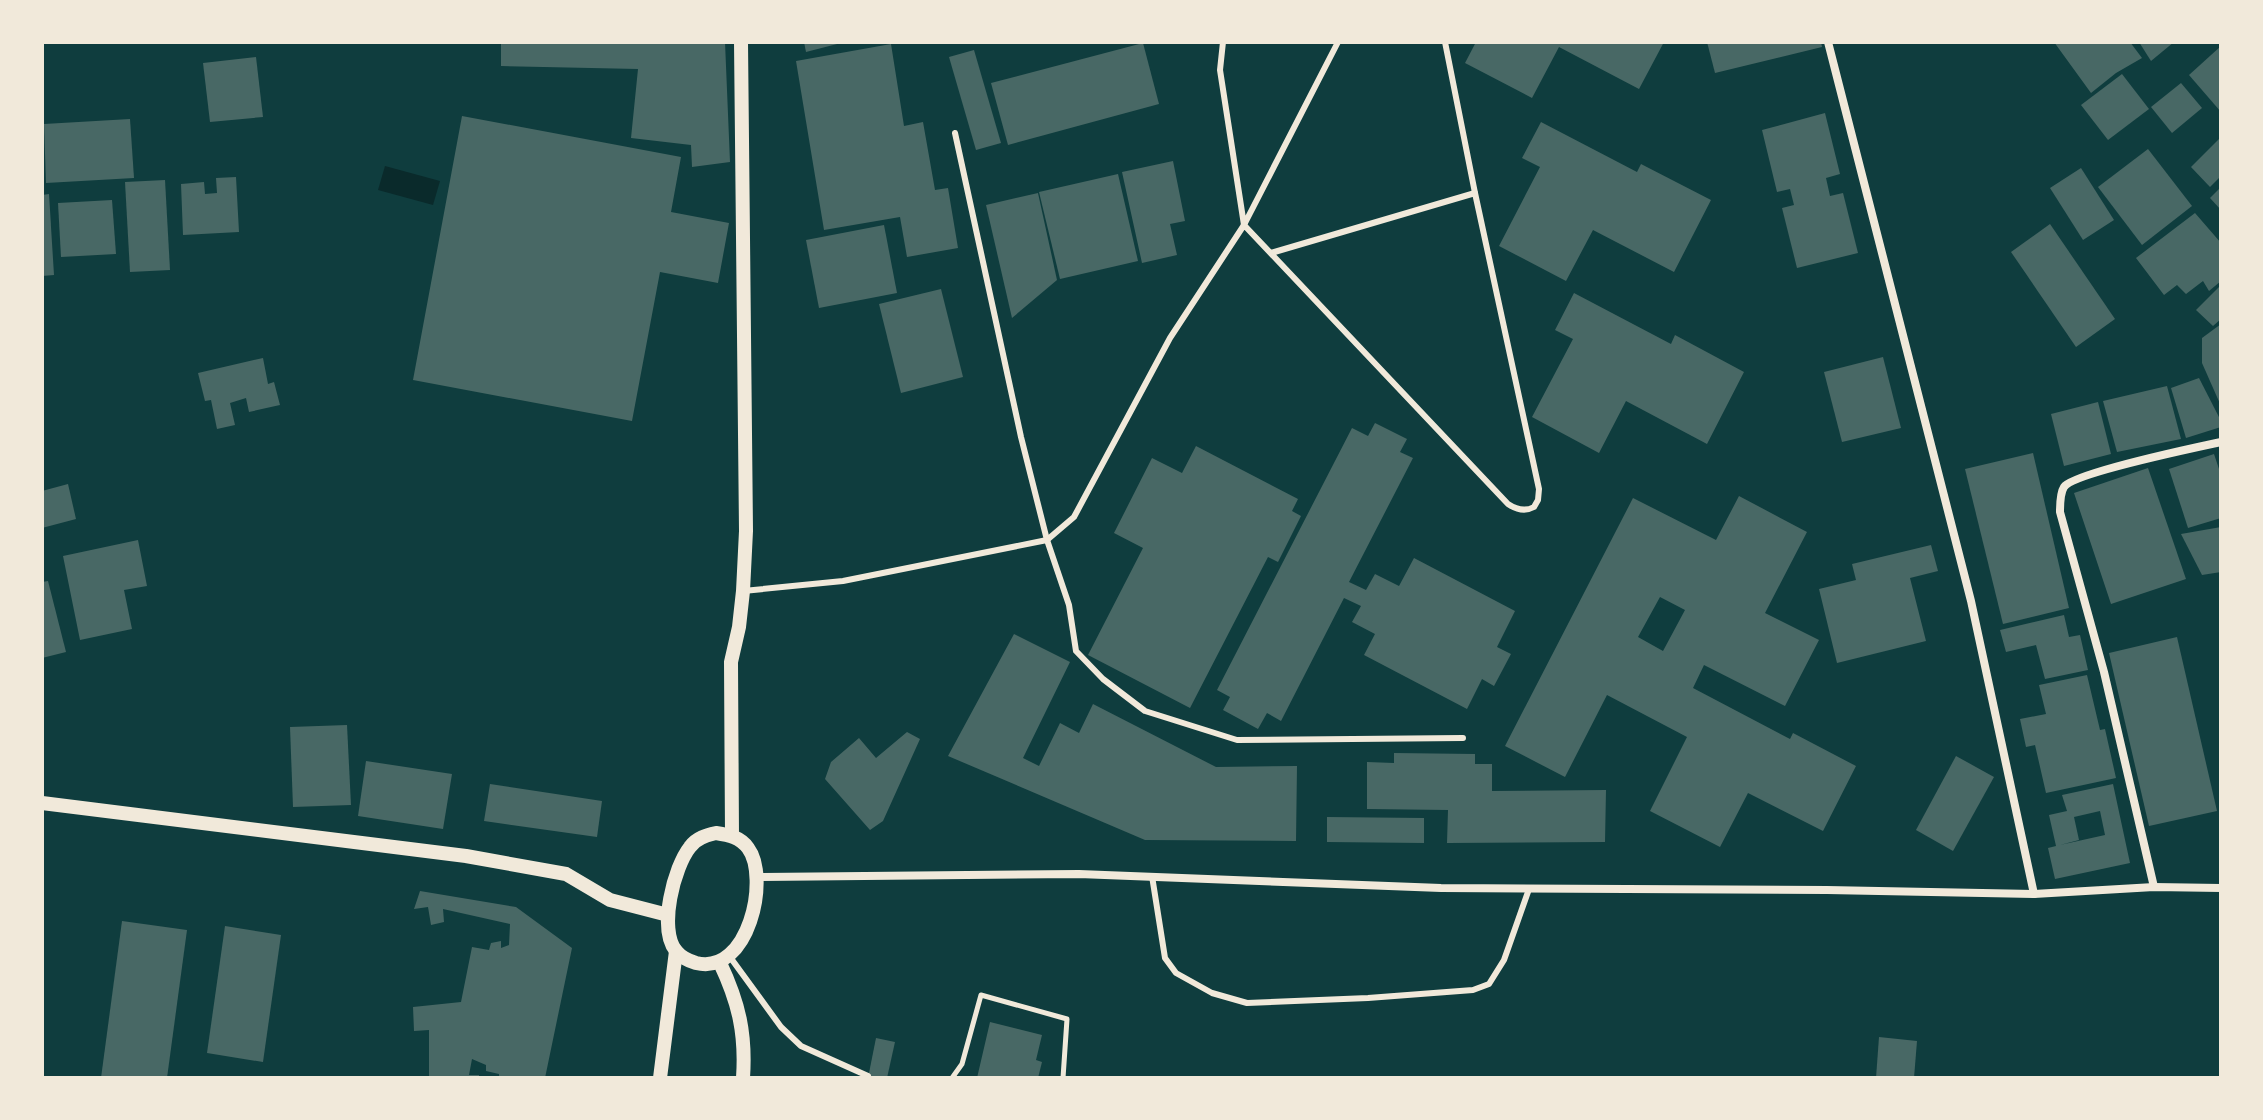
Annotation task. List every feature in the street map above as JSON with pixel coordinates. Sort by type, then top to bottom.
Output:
[{"type":"street","points":[[732,835],[731,662],[739,627],[746,531],[741,42]]},
{"type":"street","points":[[1828,42],[1971,601],[2034,894]]},
{"type":"street","points":[[2154,887],[2104,672],[2060,512],[2061,496],[2070,481],[2221,442]]},
{"type":"street","points":[[42,803],[466,856],[566,874],[610,900],[668,915]]},
{"type":"street","points":[[660,1078],[676,951],[668,928],[672,891],[690,846],[702,837],[716,833],[732,835],[750,849],[755,860],[756,877],[748,926],[738,948],[725,960],[704,965],[689,961],[676,951]]},
{"type":"street","points":[[756,877],[1063,874],[1441,888],[2034,894],[2154,887],[2221,888]]},
{"type":"street","points":[[725,960],[741,1017],[745,1046],[743,1078]]},
{"type":"lane","points":[[1223,42],[1220,70],[1244,225],[1508,504],[1516,509],[1529,510],[1538,500],[1539,489],[1445,42]]},
{"type":"lane","points":[[743,591],[843,581],[1047,540],[1074,517],[1170,338],[1244,225],[1338,42]]},
{"type":"lane","points":[[955,133],[1021,437],[1047,540],[1069,605],[1076,651],[1103,679],[1145,711],[1237,740],[1463,738]]},
{"type":"lane","points":[[1271,253],[1475,193]]},
{"type":"lane","points":[[1152,876],[1165,958],[1176,973],[1212,993],[1247,1003],[1473,990],[1489,984],[1504,960],[1529,889]]},
{"type":"lane","points":[[725,960],[781,1027],[801,1046],[868,1076]]},
{"type":"path","points":[[952,1078],[962,1064],[981,995],[1067,1019],[1063,1078]]},
{"type":"water","points":[[385,166],[440,181],[433,205],[378,190]]},
{"type":"building","points":[[501,42],[725,42],[730,162],[692,167],[691,145],[631,138],[638,69],[501,66]]},
{"type":"building","points":[[804,42],[841,42],[841,43],[806,52]]},
{"type":"building","points":[[1476,42],[1664,42],[1639,89],[1559,47],[1532,98],[1465,63]]},
{"type":"building","points":[[1707,42],[1821,42],[1822,47],[1715,73]]},
{"type":"building","points":[[2054,42],[2130,42],[2142,58],[2091,93]]},
{"type":"building","points":[[2139,42],[2174,42],[2151,61]]},
{"type":"building","points":[[1143,43],[1159,104],[1008,145],[991,83]]},
{"type":"building","points":[[891,44],[904,126],[923,122],[935,190],[948,188],[958,248],[907,257],[900,217],[824,230],[796,61]]},
{"type":"building","points":[[2221,46],[2221,112],[2189,75]]},
{"type":"building","points":[[974,50],[1001,143],[976,150],[949,57]]},
{"type":"building","points":[[256,57],[263,117],[210,122],[203,63]]},
{"type":"building","points":[[2122,74],[2149,109],[2108,140],[2081,105]]},
{"type":"building","points":[[2181,83],[2202,108],[2172,133],[2151,107]]},
{"type":"building","points":[[1825,113],[1840,174],[1826,178],[1830,196],[1843,193],[1858,253],[1797,268],[1782,208],[1794,205],[1790,189],[1777,192],[1762,130]]},
{"type":"building","points":[[462,116],[681,157],[671,212],[729,223],[718,283],[660,272],[632,421],[413,380]]},
{"type":"building","points":[[130,119],[134,178],[46,183],[44,124]]},
{"type":"building","points":[[1541,122],[1637,172],[1641,164],[1711,200],[1674,272],[1593,230],[1566,281],[1499,246],[1540,167],[1522,158]]},
{"type":"building","points":[[2221,137],[2221,176],[2210,187],[2191,167]]},
{"type":"building","points":[[2148,149],[2192,206],[2142,245],[2098,187]]},
{"type":"building","points":[[1173,161],[1185,221],[1170,224],[1177,255],[1142,263],[1122,172]]},
{"type":"building","points":[[2081,168],[2114,220],[2083,240],[2050,188]]},
{"type":"building","points":[[1118,174],[1138,261],[1060,279],[1039,192]]},
{"type":"building","points":[[236,177],[239,232],[183,235],[181,184],[204,182],[205,194],[217,193],[216,178]]},
{"type":"building","points":[[165,180],[170,270],[130,272],[125,182]]},
{"type":"building","points":[[2221,187],[2221,210],[2210,198]]},
{"type":"building","points":[[1038,193],[1057,280],[1012,318],[986,205]]},
{"type":"building","points":[[49,194],[54,275],[42,276],[42,195]]},
{"type":"building","points":[[112,200],[116,254],[61,257],[58,203]]},
{"type":"building","points":[[2195,213],[2221,243],[2221,281],[2209,291],[2203,281],[2186,294],[2177,285],[2164,295],[2136,258]]},
{"type":"building","points":[[2050,224],[2115,319],[2076,347],[2011,252]]},
{"type":"building","points":[[884,225],[897,293],[819,308],[806,240]]},
{"type":"building","points":[[2221,285],[2221,319],[2213,326],[2196,310]]},
{"type":"building","points":[[941,289],[963,377],[901,393],[879,304]]},
{"type":"building","points":[[1574,293],[1671,344],[1675,335],[1744,372],[1707,444],[1626,401],[1599,453],[1532,417],[1573,339],[1555,330]]},
{"type":"building","points":[[2221,324],[2221,406],[2202,363],[2202,338]]},
{"type":"building","points":[[1883,357],[1901,428],[1842,442],[1824,372]]},
{"type":"building","points":[[263,358],[268,384],[274,382],[280,405],[249,412],[246,398],[230,403],[235,425],[217,429],[211,400],[205,401],[198,373]]},
{"type":"building","points":[[2199,378],[2221,421],[2221,427],[2186,438],[2171,388]]},
{"type":"building","points":[[2167,386],[2181,439],[2117,452],[2103,401]]},
{"type":"building","points":[[2098,402],[2111,454],[2064,466],[2051,414]]},
{"type":"building","points":[[1375,423],[1407,439],[1400,452],[1413,458],[1349,582],[1366,590],[1375,574],[1399,586],[1414,558],[1515,611],[1497,647],[1511,654],[1494,686],[1482,679],[1467,709],[1364,655],[1375,634],[1352,622],[1361,606],[1344,598],[1281,721],[1267,713],[1258,729],[1223,710],[1230,697],[1217,690],[1352,428],[1368,436]]},
{"type":"building","points":[[1196,446],[1298,499],[1292,511],[1301,516],[1278,562],[1268,557],[1190,708],[1088,655],[1143,548],[1114,533],[1152,458],[1182,473]]},
{"type":"building","points":[[2033,453],[2069,608],[2003,624],[1965,469]]},
{"type":"building","points":[[2214,454],[2221,475],[2221,518],[2188,528],[2169,469]]},
{"type":"building","points":[[2148,468],[2186,579],[2111,604],[2074,493]]},
{"type":"building","points":[[68,484],[76,519],[42,528],[42,491]]},
{"type":"building","points":[[1739,496],[1807,532],[1765,613],[1819,640],[1785,706],[1704,665],[1693,688],[1790,739],[1793,733],[1856,766],[1823,831],[1748,793],[1720,847],[1650,811],[1687,737],[1607,695],[1565,777],[1505,746],[1633,498],[1716,540]],"holes":[[[1660,597],[1685,610],[1663,651],[1638,637]]]},
{"type":"building","points":[[2221,527],[2221,572],[2202,575],[2181,534]]},
{"type":"building","points":[[138,540],[147,586],[124,590],[132,629],[80,640],[63,556]]},
{"type":"building","points":[[1931,545],[1938,571],[1910,578],[1926,641],[1837,663],[1819,589],[1856,580],[1852,564]]},
{"type":"building","points":[[48,581],[66,652],[42,658],[42,582]]},
{"type":"building","points":[[2064,615],[2069,637],[2080,635],[2088,670],[2045,679],[2036,645],[2006,652],[2000,630]]},
{"type":"building","points":[[1014,634],[1070,662],[1023,758],[1039,766],[1060,723],[1079,733],[1093,704],[1216,767],[1297,766],[1296,841],[1145,840],[948,756]]},
{"type":"building","points":[[2177,637],[2217,811],[2149,826],[2109,653]]},
{"type":"building","points":[[2087,675],[2100,730],[2105,729],[2116,778],[2046,793],[2035,745],[2026,747],[2020,719],[2046,714],[2039,685]]},
{"type":"building","points":[[347,725],[351,805],[293,807],[290,727]]},
{"type":"building","points":[[907,732],[920,739],[883,821],[870,830],[825,779],[831,762],[859,738],[876,758]]},
{"type":"building","points":[[1394,753],[1475,754],[1475,764],[1492,764],[1492,791],[1606,790],[1605,842],[1447,843],[1448,810],[1367,809],[1367,762],[1394,763]]},
{"type":"building","points":[[1956,756],[1994,777],[1953,851],[1916,830]]},
{"type":"building","points":[[366,761],[452,774],[443,829],[358,816]]},
{"type":"building","points":[[490,784],[602,801],[597,837],[484,821]]},
{"type":"building","points":[[2113,784],[2130,863],[2055,879],[2048,848],[2056,846],[2049,815],[2067,811],[2062,795]],"holes":[[[2100,811],[2105,835],[2060,845],[2079,840],[2074,817]]]},
{"type":"building","points":[[1327,817],[1424,818],[1424,843],[1327,842]]},
{"type":"building","points":[[420,891],[516,907],[572,948],[545,1078],[499,1078],[499,1074],[486,1071],[486,1065],[472,1059],[469,1075],[479,1075],[479,1078],[429,1078],[429,1030],[414,1031],[413,1007],[461,1002],[472,947],[489,950],[491,943],[501,941],[501,948],[509,945],[510,924],[443,909],[444,922],[431,925],[428,907],[414,909]]},
{"type":"building","points":[[122,921],[187,930],[167,1078],[101,1078]]},
{"type":"building","points":[[225,926],[281,935],[263,1062],[207,1053]]},
{"type":"building","points":[[990,1022],[1042,1035],[1036,1060],[1042,1062],[1038,1078],[977,1078]]},
{"type":"building","points":[[1879,1037],[1917,1041],[1914,1078],[1876,1078]]},
{"type":"building","points":[[876,1038],[895,1042],[887,1078],[868,1078]]}]
